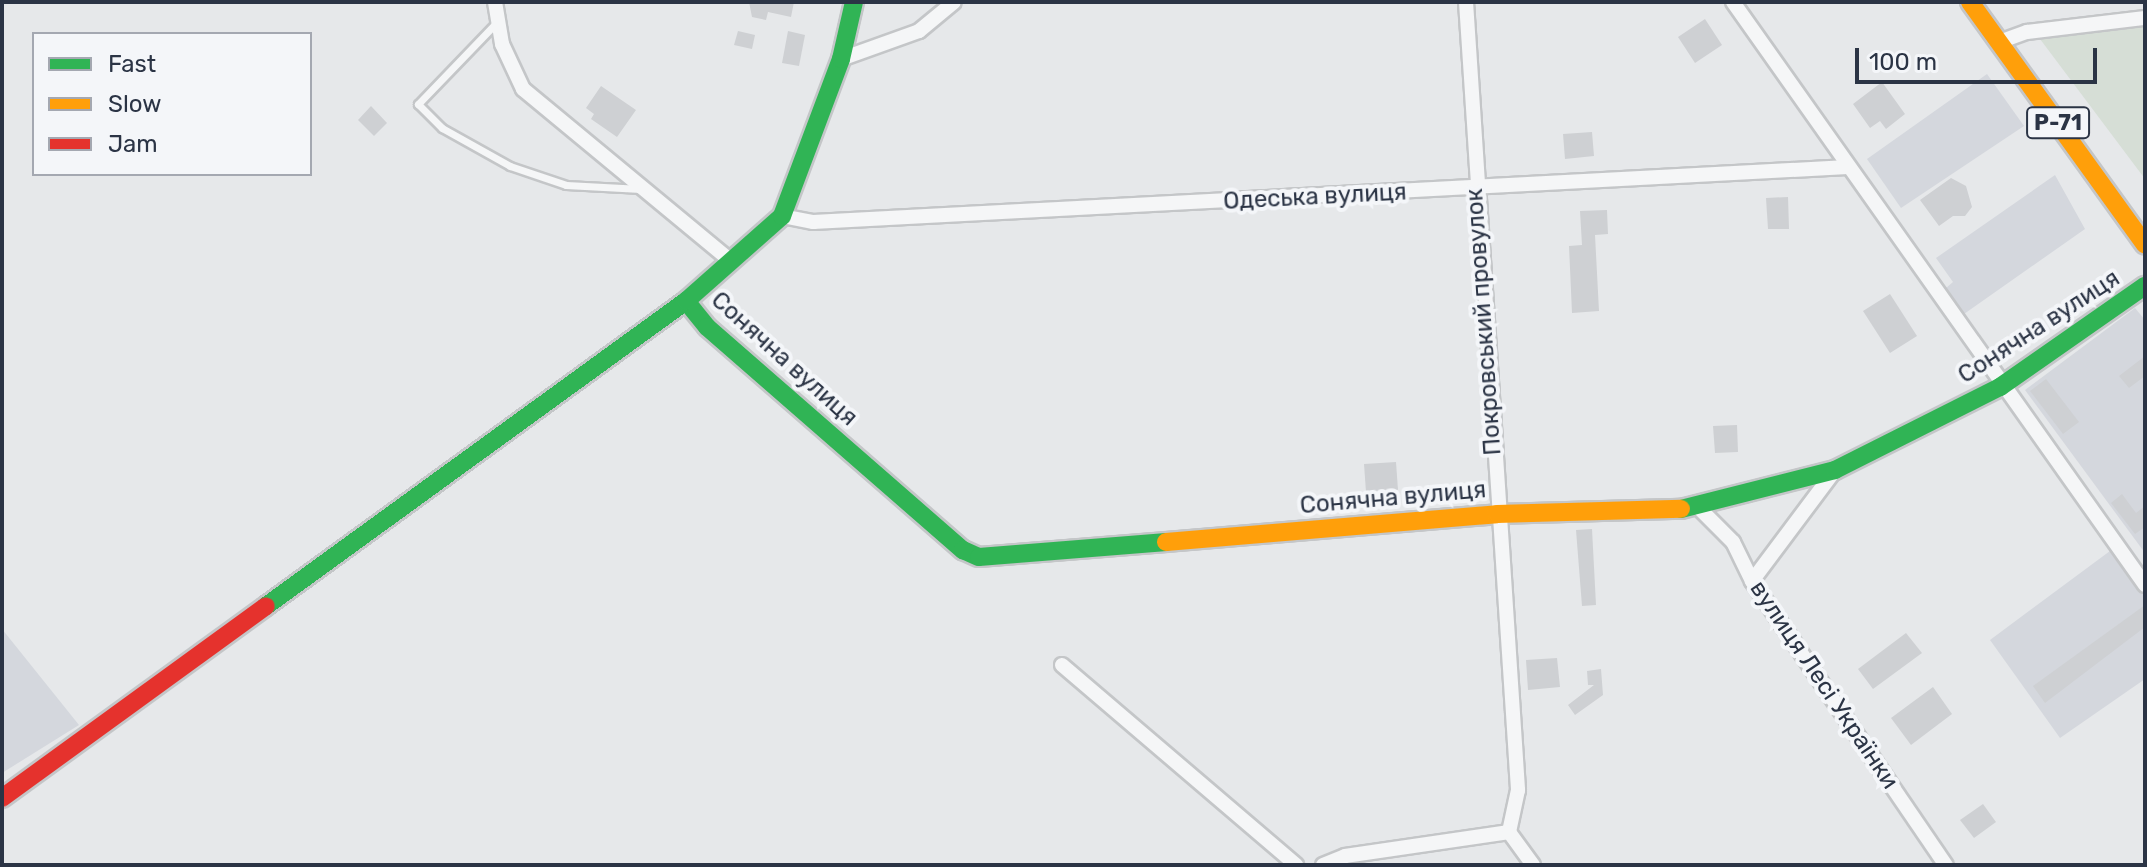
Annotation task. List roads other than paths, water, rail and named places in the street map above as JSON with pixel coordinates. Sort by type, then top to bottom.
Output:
[{"type":"street","points":[[495,2],[510,67],[523,89],[732,262]]},
{"type":"street","points":[[2,798],[686,301],[782,216],[841,59],[854,2]]},
{"type":"street","points":[[841,59],[919,31],[954,2]]},
{"type":"street","name":"Покровський провулок","points":[[1466,2],[1475,189],[1518,790],[1509,832]]},
{"type":"street","points":[[1733,2],[2000,387],[2145,585]]},
{"type":"street","name":"Р-71","points":[[1970,2],[2145,245]]},
{"type":"street","points":[[1999,42],[2027,32],[2145,18]]},
{"type":"street","name":"Одеська вулиця","points":[[782,216],[813,222],[1848,167]]},
{"type":"street","name":"Сонячна вулиця","points":[[686,301],[707,327],[963,550],[979,557],[1497,514],[1699,508],[1835,470],[2000,387],[2145,286]]},
{"type":"street","points":[[1752,581],[1835,470]]},
{"type":"street","name":"вулиця Лесі Українки","points":[[1699,508],[1733,542],[1752,581],[1946,865]]},
{"type":"street","points":[[1062,665],[1296,865]]},
{"type":"street","points":[[1323,865],[1345,856],[1509,832],[1533,865]]},
{"type":"lane","points":[[498,20],[418,104],[442,128],[510,166],[566,185],[643,190]]}]
